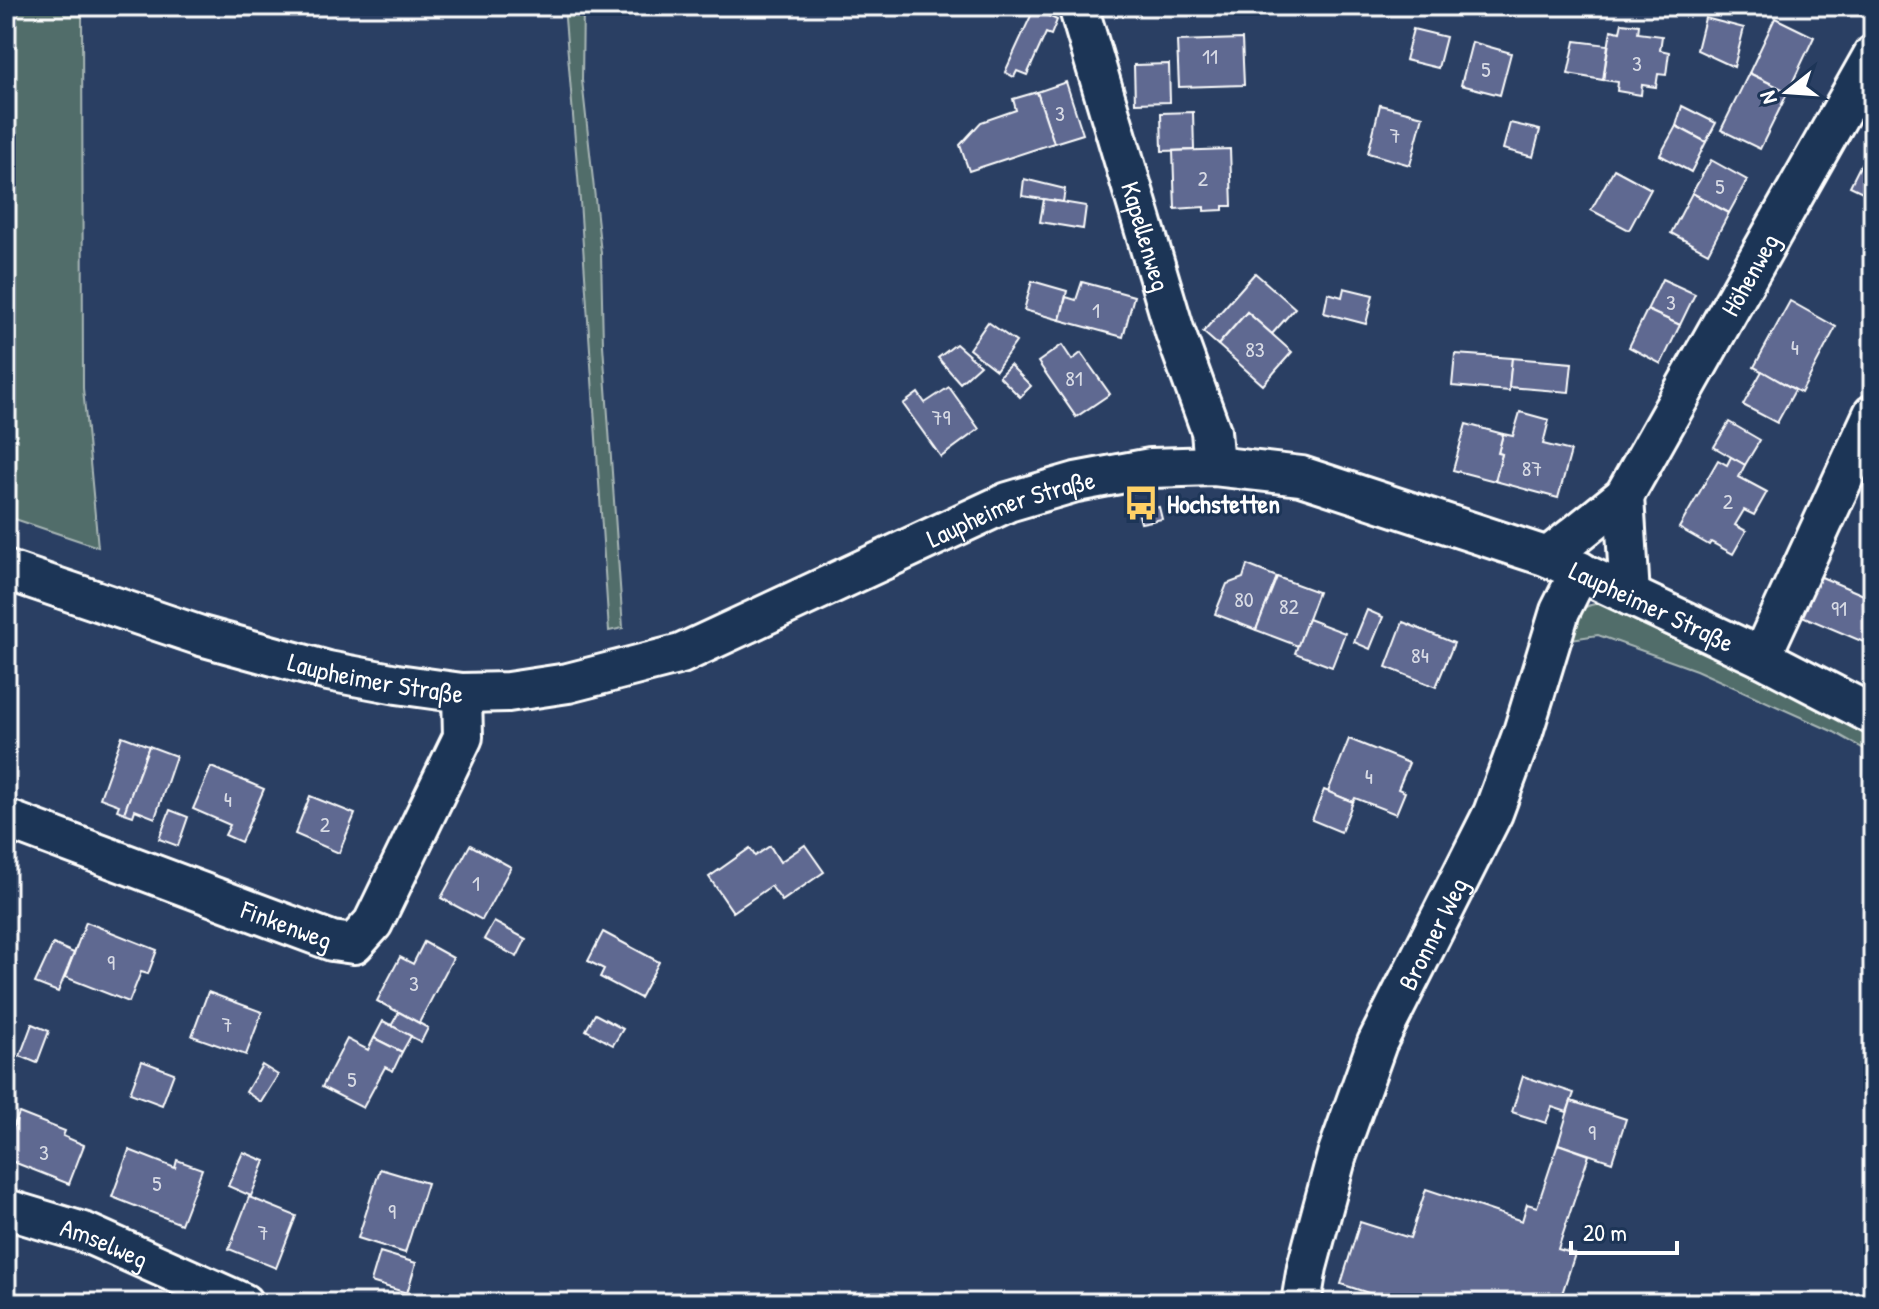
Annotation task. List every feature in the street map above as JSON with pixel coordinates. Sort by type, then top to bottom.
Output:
[{"type":"street","name":"Kapellenweg","points":[[1078,6],[1175,332],[1211,431],[1214,466]]},
{"type":"street","name":"Höhenweg","points":[[1564,564],[1624,496],[1873,55]]},
{"type":"street","name":"Laupheimer Straße","points":[[6,570],[201,636],[328,671],[462,693],[508,692],[568,683],[681,654],[1008,502],[1076,482],[1151,468],[1214,466],[1301,476],[1564,564],[1761,657],[1873,414]]},
{"type":"street","points":[[1624,496],[1630,596]]},
{"type":"street","name":"Bronner Weg","points":[[1301,1303],[1307,1267],[1337,1155],[1377,1043],[1493,813],[1523,732],[1560,611],[1564,564]]},
{"type":"street","points":[[1761,657],[1873,715]]},
{"type":"street","name":"Finkenweg","points":[[6,819],[332,941],[354,944],[373,923],[463,737],[462,693]]},
{"type":"street","name":"Amselweg","points":[[6,1209],[86,1233],[243,1303]]},
{"type":"green space","points":[[6,6],[82,6],[83,388],[98,547],[6,516]]},
{"type":"green space","points":[[564,6],[583,6],[582,80],[601,253],[603,345],[623,628],[609,631],[580,201]]},
{"type":"green space","points":[[1607,602],[1873,731],[1873,754],[1834,732],[1696,670],[1598,635],[1564,640],[1573,616],[1589,605]]},
{"type":"building","points":[[1034,9],[1057,20],[1051,35],[1046,33],[1027,75],[1017,71],[1014,77],[1005,72]]},
{"type":"building","points":[[1705,18],[1744,28],[1734,67],[1697,50]]},
{"type":"building","points":[[1775,18],[1814,37],[1788,92],[1749,73]]},
{"type":"building","points":[[1622,23],[1639,25],[1638,33],[1662,36],[1660,50],[1669,52],[1666,75],[1658,74],[1656,87],[1642,85],[1641,95],[1617,91],[1618,82],[1603,80],[1611,30],[1620,32]]},
{"type":"building","points":[[1413,29],[1446,37],[1438,68],[1405,60]]},
{"type":"building","points":[[1242,39],[1244,85],[1179,87],[1177,41]]},
{"type":"building","points":[[1575,41],[1608,45],[1603,80],[1568,74]]},
{"type":"building","points":[[1472,42],[1511,53],[1500,95],[1461,85]]},
{"type":"building","points":[[1169,64],[1170,102],[1135,103],[1134,65]]},
{"type":"building","points":[[1749,73],[1788,92],[1760,149],[1721,130]]},
{"type":"building","points":[[1066,82],[1083,134],[1054,143],[1037,92]]},
{"type":"building","points":[[1037,92],[1054,143],[969,171],[960,145],[981,122],[1016,110],[1013,99]]},
{"type":"building","points":[[1380,105],[1423,116],[1410,165],[1368,153]]},
{"type":"building","points":[[1682,106],[1716,123],[1706,142],[1676,126]]},
{"type":"building","points":[[1193,112],[1194,150],[1162,151],[1161,113]]},
{"type":"building","points":[[1510,123],[1540,130],[1533,157],[1503,149]]},
{"type":"building","points":[[1676,126],[1706,142],[1691,172],[1660,155]]},
{"type":"building","points":[[1873,140],[1873,197],[1850,186]]},
{"type":"building","points":[[1230,149],[1232,206],[1204,211],[1204,207],[1175,209],[1173,151]]},
{"type":"building","points":[[1711,160],[1747,180],[1729,213],[1692,193]]},
{"type":"building","points":[[1614,169],[1651,189],[1629,230],[1591,210]]},
{"type":"building","points":[[1024,179],[1065,189],[1063,202],[1022,196]]},
{"type":"building","points":[[1692,193],[1729,213],[1708,253],[1671,233]]},
{"type":"building","points":[[1044,199],[1086,206],[1083,229],[1040,222]]},
{"type":"building","points":[[1255,273],[1295,308],[1272,334],[1247,312],[1218,345],[1203,332]]},
{"type":"building","points":[[1662,279],[1695,294],[1680,325],[1647,310]]},
{"type":"building","points":[[1032,281],[1067,291],[1060,320],[1024,310]]},
{"type":"building","points":[[1082,282],[1134,296],[1123,337],[1060,320],[1066,297],[1076,300]]},
{"type":"building","points":[[1344,288],[1373,295],[1366,324],[1324,313],[1328,293],[1342,297]]},
{"type":"building","points":[[1790,301],[1836,327],[1801,393],[1754,367]]},
{"type":"building","points":[[1647,310],[1680,325],[1661,364],[1629,347]]},
{"type":"building","points":[[1247,312],[1292,352],[1263,385],[1218,345]]},
{"type":"building","points":[[988,322],[1016,342],[996,370],[969,349]]},
{"type":"building","points":[[956,344],[980,365],[960,383],[938,358]]},
{"type":"building","points":[[1062,345],[1072,360],[1081,353],[1110,394],[1076,417],[1038,362]]},
{"type":"building","points":[[1455,354],[1512,358],[1509,391],[1452,386]]},
{"type":"building","points":[[1512,358],[1572,363],[1569,392],[1509,387]]},
{"type":"building","points":[[1010,365],[1031,386],[1020,397],[999,376]]},
{"type":"building","points":[[1762,371],[1795,390],[1777,423],[1743,405]]},
{"type":"building","points":[[949,387],[979,429],[941,457],[903,404],[918,393],[925,403]]},
{"type":"building","points":[[1520,412],[1549,420],[1543,444],[1571,451],[1558,498],[1495,481],[1503,434],[1513,436]]},
{"type":"building","points":[[1729,422],[1760,440],[1745,465],[1714,447]]},
{"type":"building","points":[[1466,424],[1503,434],[1495,481],[1453,470]]},
{"type":"building","points":[[1731,457],[1745,465],[1739,477],[1767,492],[1754,515],[1744,510],[1735,525],[1746,531],[1733,554],[1679,528],[1718,460],[1727,465]]},
{"type":"building","points":[[1159,507],[1162,519],[1141,523],[1138,511]]},
{"type":"building","points":[[1247,565],[1277,577],[1256,630],[1215,614],[1227,584],[1243,578]]},
{"type":"building","points":[[1819,576],[1873,599],[1873,646],[1802,616]]},
{"type":"building","points":[[1277,577],[1318,592],[1298,646],[1256,630]]},
{"type":"building","points":[[1367,610],[1383,617],[1370,649],[1354,642]]},
{"type":"building","points":[[1308,619],[1345,633],[1332,667],[1295,653]]},
{"type":"building","points":[[1403,622],[1454,643],[1436,687],[1386,667]]},
{"type":"building","points":[[122,736],[149,746],[124,813],[117,810],[119,805],[100,798]]},
{"type":"building","points":[[1349,739],[1409,763],[1398,789],[1405,792],[1396,814],[1355,798],[1353,802],[1328,792]]},
{"type":"building","points":[[149,746],[176,756],[155,818],[135,810],[133,816],[124,813]]},
{"type":"building","points":[[211,767],[264,789],[241,842],[225,835],[230,825],[193,809]]},
{"type":"building","points":[[1324,790],[1353,802],[1341,832],[1312,820]]},
{"type":"building","points":[[310,796],[355,814],[339,853],[295,834]]},
{"type":"building","points":[[170,810],[188,817],[178,846],[159,839]]},
{"type":"building","points":[[470,845],[511,867],[482,920],[441,898]]},
{"type":"building","points":[[805,845],[824,872],[782,901],[771,886],[733,912],[709,877],[750,848],[755,856],[770,846],[780,862]]},
{"type":"building","points":[[86,922],[157,950],[148,974],[141,972],[129,1002],[65,977]]},
{"type":"building","points":[[494,922],[526,939],[517,957],[484,939]]},
{"type":"building","points":[[603,932],[659,962],[640,998],[600,977],[604,969],[588,961]]},
{"type":"building","points":[[424,942],[453,958],[419,1023],[377,1001],[400,957],[413,964]]},
{"type":"building","points":[[53,944],[74,953],[58,992],[35,983]]},
{"type":"building","points":[[208,992],[262,1012],[246,1055],[192,1036]]},
{"type":"building","points":[[399,1012],[428,1028],[421,1042],[391,1026]]},
{"type":"building","points":[[595,1014],[623,1029],[613,1045],[586,1030]]},
{"type":"building","points":[[383,1021],[411,1036],[402,1052],[374,1038]]},
{"type":"building","points":[[32,1024],[49,1031],[37,1063],[20,1056]]},
{"type":"building","points":[[374,1038],[402,1052],[393,1071],[385,1067],[363,1108],[322,1087],[347,1039],[368,1050]]},
{"type":"building","points":[[142,1061],[174,1073],[162,1105],[130,1093]]},
{"type":"building","points":[[262,1065],[278,1075],[261,1102],[246,1092]]},
{"type":"building","points":[[1523,1076],[1574,1093],[1567,1112],[1552,1107],[1546,1123],[1512,1112]]},
{"type":"building","points":[[1571,1101],[1626,1119],[1612,1162],[1558,1144]]},
{"type":"building","points":[[19,1113],[65,1131],[63,1136],[84,1145],[69,1184],[6,1159],[6,1145]]},
{"type":"building","points":[[1558,1144],[1589,1155],[1558,1249],[1575,1254],[1559,1303],[1399,1303],[1341,1284],[1360,1222],[1410,1238],[1426,1189],[1522,1221],[1527,1204],[1537,1207]]},
{"type":"building","points":[[129,1150],[175,1168],[177,1160],[202,1169],[181,1224],[112,1197]]},
{"type":"building","points":[[243,1152],[265,1161],[251,1196],[228,1186]]},
{"type":"building","points":[[380,1169],[427,1183],[405,1253],[358,1238]]},
{"type":"building","points":[[249,1197],[296,1216],[276,1268],[229,1249]]},
{"type":"building","points":[[380,1252],[416,1263],[407,1293],[371,1282]]},
{"type":"place","name":"Hochstetten","points":[[1141,503]]}]
